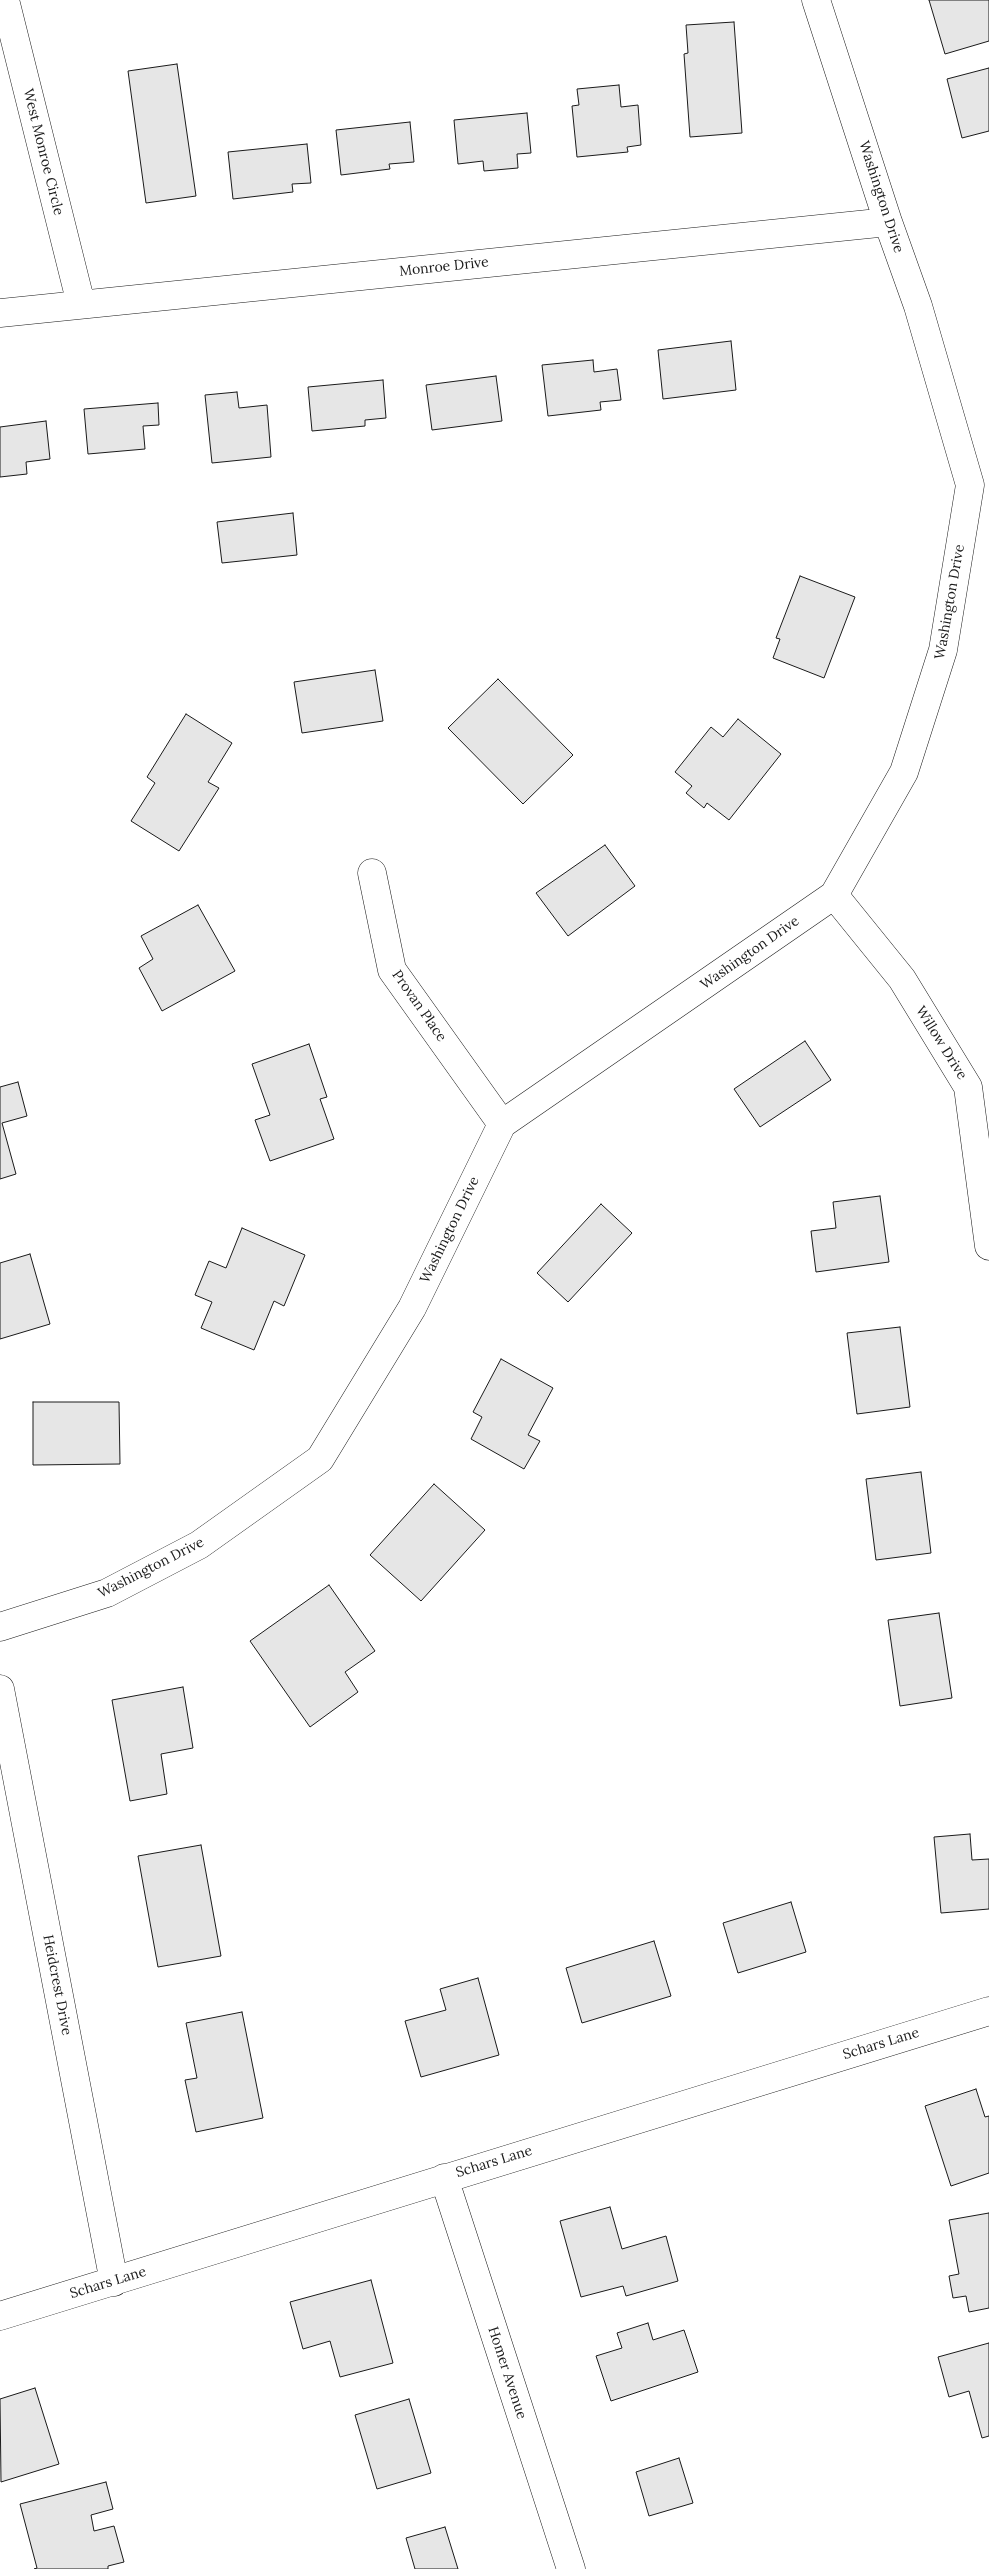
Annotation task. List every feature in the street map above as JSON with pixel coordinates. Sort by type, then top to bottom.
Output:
[{"type":"street","name":"West Monroe Circle","points":[[5,0],[81,304]]},
{"type":"street","name":"Washington Drive","points":[[0,1627],[107,1593],[199,1545],[320,1458],[412,1308],[502,1124],[834,895],[904,772],[943,650],[970,485],[918,306],[888,222],[816,0]]},
{"type":"street","name":"Monroe Drive","points":[[0,314],[81,304],[888,222]]},
{"type":"street","name":"Provan Place","points":[[372,873],[392,970],[502,1124]]},
{"type":"street","name":"Willow Drive","points":[[834,895],[902,979],[968,1087],[989,1246]]},
{"type":"street","name":"Heidcrest Drive","points":[[0,1688],[114,2282]]},
{"type":"street","name":"Schars Lane","points":[[0,2316],[989,2011]]},
{"type":"street","name":"Homer Avenue","points":[[444,2178],[571,2569]]},
{"type":"building","points":[[929,0],[989,0],[989,41],[945,54]]},
{"type":"building","points":[[734,22],[742,133],[690,137],[684,54],[688,53],[686,25]]},
{"type":"building","points":[[177,64],[196,196],[146,203],[128,71]]},
{"type":"building","points":[[989,68],[989,131],[962,138],[947,79]]},
{"type":"building","points":[[619,85],[621,107],[638,105],[641,145],[627,147],[628,152],[577,157],[572,106],[579,105],[577,89]]},
{"type":"building","points":[[527,113],[531,153],[517,154],[518,168],[484,171],[483,161],[458,164],[454,120]]},
{"type":"building","points":[[410,122],[414,162],[389,164],[390,169],[341,175],[336,130]]},
{"type":"building","points":[[307,144],[311,183],[292,184],[293,192],[233,199],[228,152]]},
{"type":"building","points":[[731,341],[736,390],[663,399],[658,350]]},
{"type":"building","points":[[593,360],[594,372],[617,369],[621,400],[600,402],[601,410],[548,416],[542,365]]},
{"type":"building","points":[[496,376],[502,421],[432,430],[426,385]]},
{"type":"building","points":[[383,380],[386,418],[365,420],[365,426],[312,431],[308,387]]},
{"type":"building","points":[[237,392],[239,408],[267,405],[271,457],[212,463],[205,395]]},
{"type":"building","points":[[158,403],[159,425],[143,426],[145,449],[88,454],[84,409]]},
{"type":"building","points":[[46,421],[50,459],[26,462],[27,474],[0,477],[0,427]]},
{"type":"building","points":[[293,513],[297,555],[222,563],[217,522]]},
{"type":"building","points":[[800,576],[855,597],[824,678],[773,658],[780,639],[776,638]]},
{"type":"building","points":[[375,670],[383,721],[302,733],[294,682]]},
{"type":"building","points":[[498,679],[573,755],[523,804],[448,728]]},
{"type":"building","points":[[186,714],[232,743],[208,782],[219,788],[179,851],[131,821],[155,783],[147,777]]},
{"type":"building","points":[[738,719],[781,754],[729,820],[707,803],[704,808],[686,793],[692,786],[675,772],[711,727],[723,737]]},
{"type":"building","points":[[605,845],[635,886],[568,936],[536,893]]},
{"type":"building","points":[[198,905],[235,971],[162,1011],[139,968],[153,959],[141,936]]},
{"type":"building","points":[[805,1041],[831,1080],[760,1127],[734,1089]]},
{"type":"building","points":[[309,1044],[327,1097],[320,1099],[334,1139],[270,1161],[255,1120],[270,1115],[252,1064]]},
{"type":"building","points":[[18,1082],[27,1116],[2,1123],[16,1174],[0,1179],[0,1087]]},
{"type":"building","points":[[880,1196],[889,1262],[816,1272],[811,1231],[836,1228],[833,1202]]},
{"type":"building","points":[[601,1204],[632,1233],[568,1302],[537,1273]]},
{"type":"building","points":[[242,1228],[305,1255],[284,1306],[274,1301],[254,1350],[201,1328],[212,1302],[195,1295],[209,1261],[226,1268]]},
{"type":"building","points":[[30,1254],[50,1324],[0,1339],[0,1263]]},
{"type":"building","points":[[900,1327],[910,1407],[857,1414],[847,1333]]},
{"type":"building","points":[[501,1359],[553,1388],[528,1435],[540,1441],[524,1469],[471,1439],[482,1417],[473,1412]]},
{"type":"building","points":[[33,1402],[119,1402],[120,1464],[33,1465]]},
{"type":"building","points":[[921,1472],[931,1553],[876,1560],[866,1479]]},
{"type":"building","points":[[434,1484],[485,1530],[421,1601],[370,1555]]},
{"type":"building","points":[[329,1585],[375,1651],[345,1672],[358,1692],[310,1727],[250,1641]]},
{"type":"building","points":[[939,1613],[952,1698],[900,1706],[888,1620]]},
{"type":"building","points":[[183,1687],[193,1748],[161,1754],[167,1794],[130,1801],[112,1700]]},
{"type":"building","points":[[970,1834],[972,1860],[989,1859],[989,1909],[941,1913],[934,1837]]},
{"type":"building","points":[[201,1845],[221,1956],[158,1967],[138,1856]]},
{"type":"building","points":[[791,1902],[806,1952],[738,1973],[723,1923]]},
{"type":"building","points":[[654,1941],[671,1996],[582,2023],[566,1968]]},
{"type":"building","points":[[478,1978],[499,2055],[421,2077],[405,2021],[446,2010],[440,1989]]},
{"type":"building","points":[[242,2012],[263,2118],[196,2132],[185,2080],[197,2078],[186,2023]]},
{"type":"building","points":[[976,2089],[985,2117],[989,2116],[989,2173],[951,2186],[925,2106]]},
{"type":"building","points":[[610,2207],[622,2249],[666,2236],[678,2281],[626,2296],[623,2286],[581,2297],[560,2221]]},
{"type":"building","points":[[989,2213],[989,2308],[969,2312],[966,2296],[953,2298],[949,2276],[959,2274],[949,2220]]},
{"type":"building","points":[[371,2280],[393,2363],[340,2377],[330,2341],[303,2349],[290,2302]]},
{"type":"building","points":[[648,2323],[653,2340],[684,2330],[698,2372],[611,2401],[596,2356],[622,2348],[617,2333]]},
{"type":"building","points":[[989,2343],[989,2436],[982,2438],[969,2391],[949,2397],[938,2357]]},
{"type":"building","points":[[35,2388],[59,2464],[1,2482],[0,2399]]},
{"type":"building","points":[[409,2399],[431,2473],[377,2489],[355,2415]]},
{"type":"building","points":[[679,2458],[693,2503],[649,2516],[636,2472]]},
{"type":"building","points":[[106,2482],[113,2509],[91,2515],[94,2531],[114,2526],[124,2562],[108,2566],[108,2569],[34,2569],[37,2568],[20,2504]]},
{"type":"building","points":[[445,2527],[458,2569],[415,2569],[406,2538]]}]
